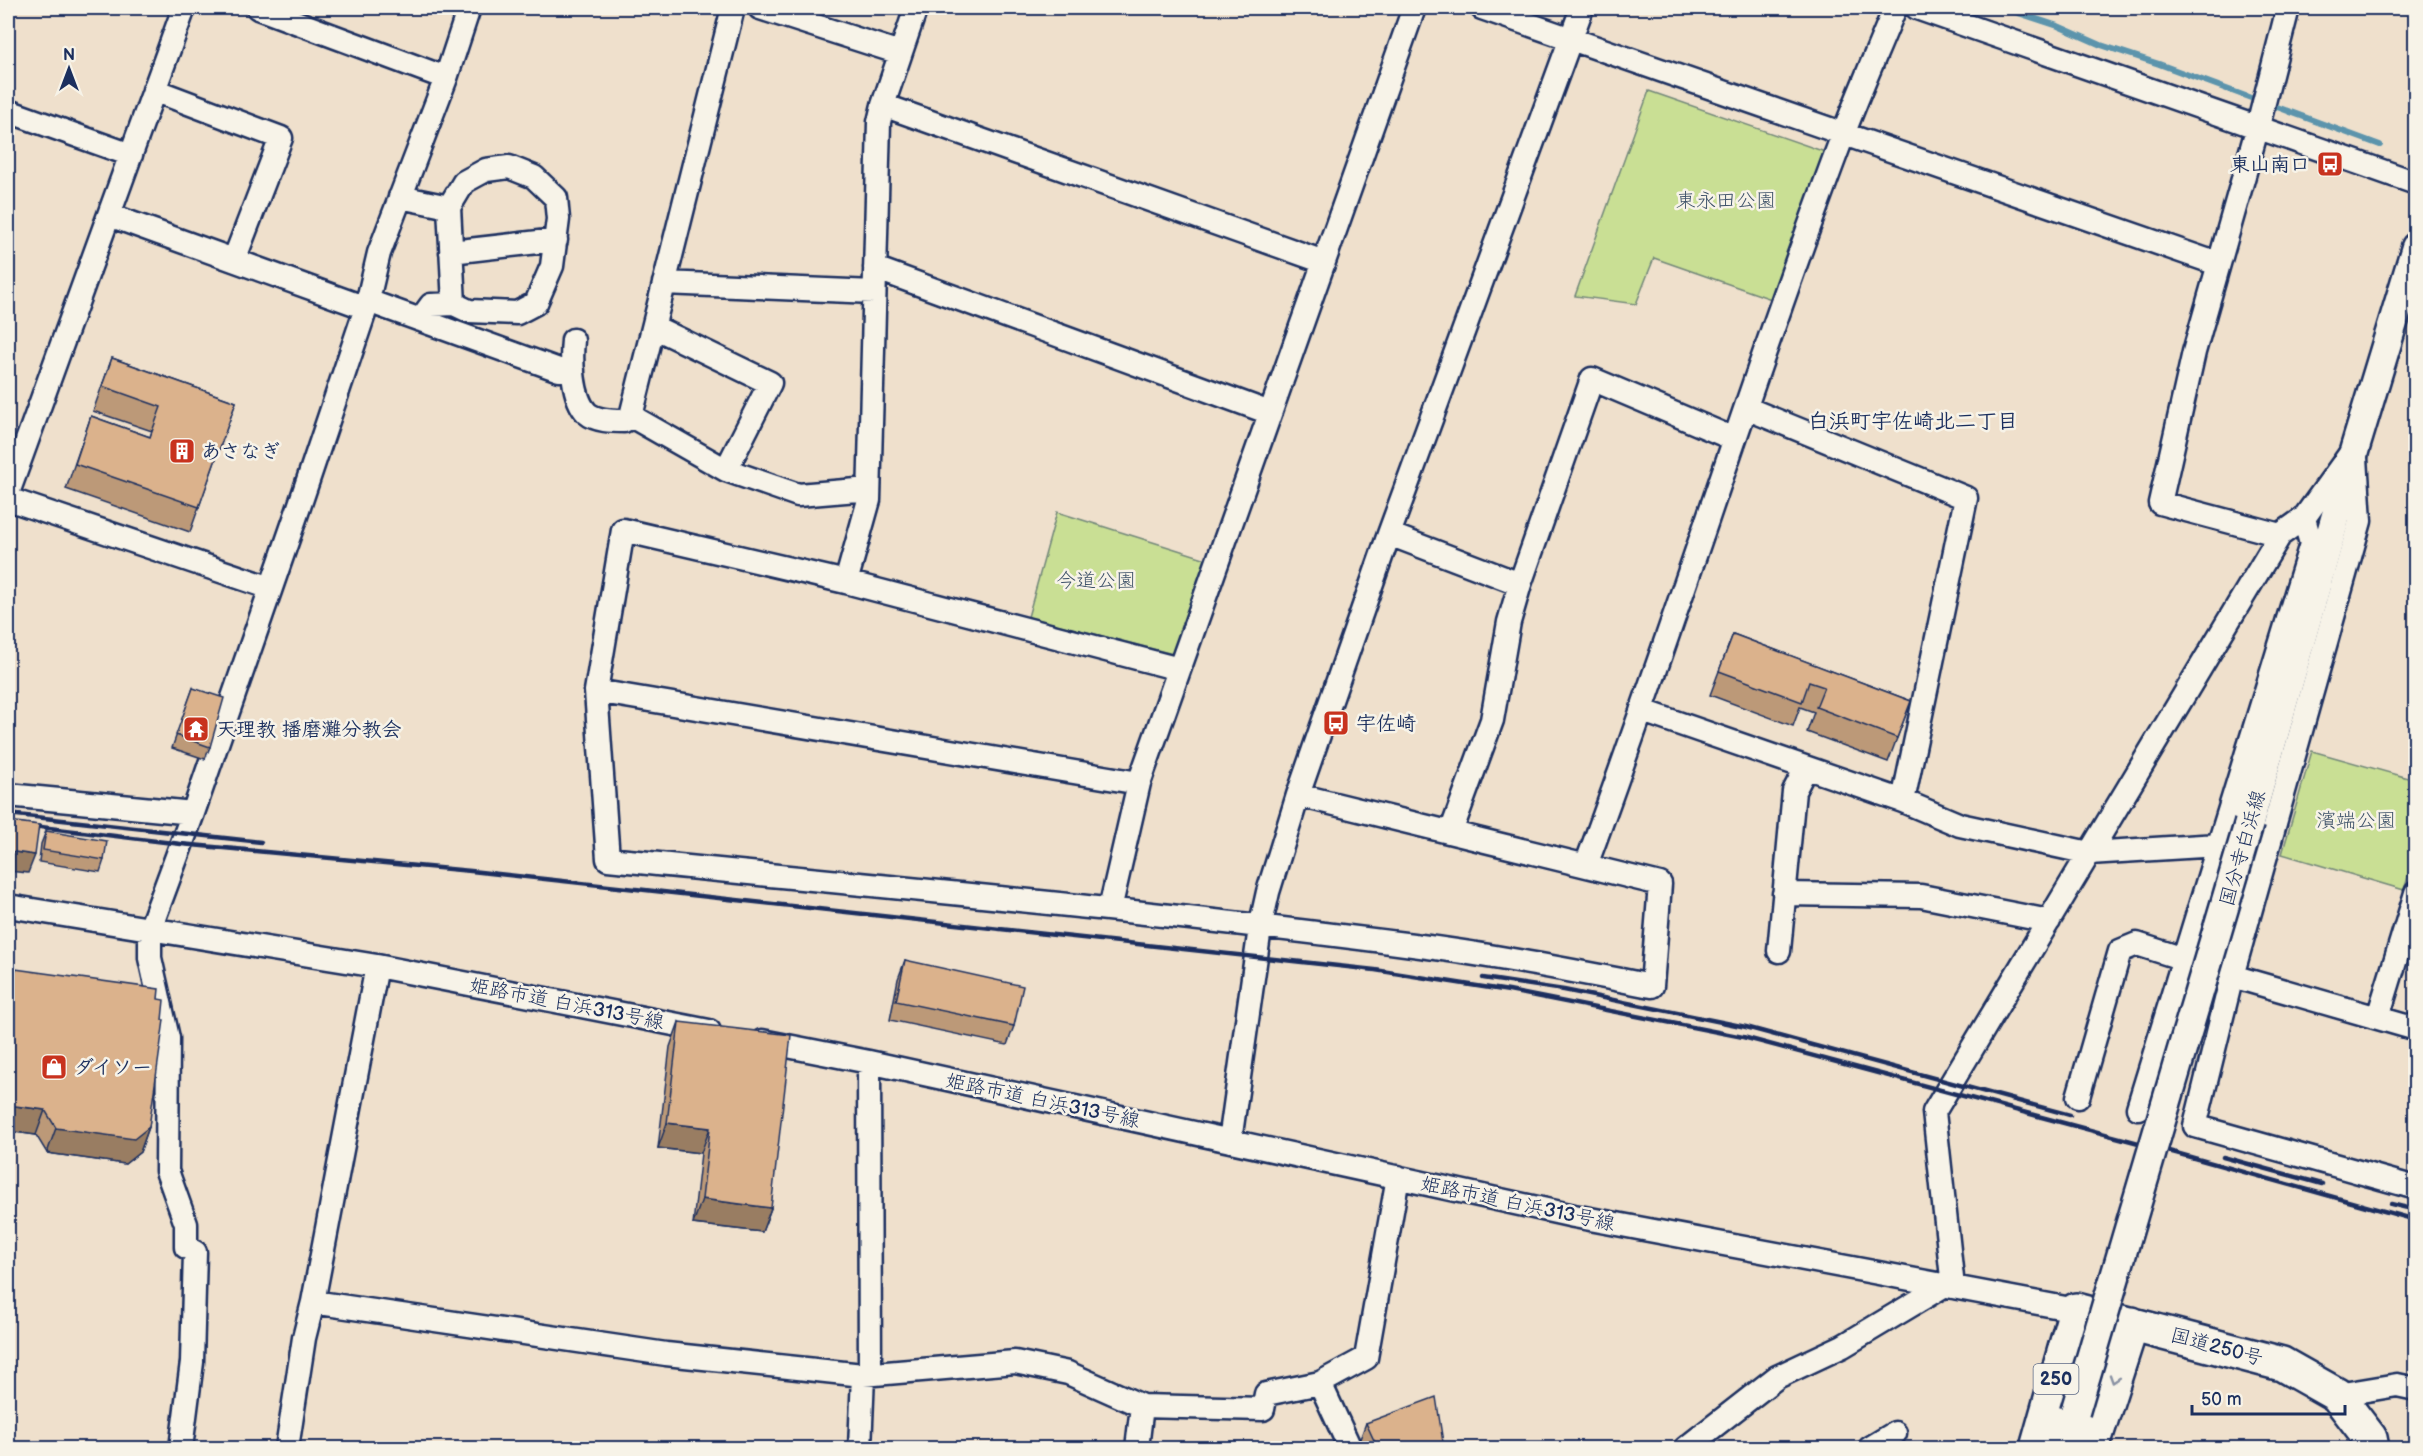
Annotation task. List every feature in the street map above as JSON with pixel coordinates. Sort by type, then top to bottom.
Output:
[{"type":"highway","name":"国道250号","points":[[2076,1310],[2283,1364],[2337,1395],[2370,1438],[2372,1449]]},
{"type":"highway","name":"250","points":[[2037,1449],[2076,1310]]},
{"type":"highway","points":[[2092,1449],[2132,1324]]},
{"type":"main road","name":"国分寺白浜線","points":[[2064,1449],[2249,823],[2355,448],[2415,247]]},
{"type":"street","points":[[8,493],[184,8]]},
{"type":"street","points":[[258,8],[446,78]]},
{"type":"street","points":[[181,1449],[192,1362],[195,1252],[186,1247],[186,1224],[167,1171],[168,1038],[150,958],[150,929],[271,588],[367,304],[379,253],[446,78],[469,8]]},
{"type":"street","points":[[573,340],[573,370],[578,399],[588,414],[602,420],[624,422],[631,416],[733,8]]},
{"type":"street","points":[[760,8],[900,53]]},
{"type":"street","points":[[846,582],[869,500],[879,122],[916,8]]},
{"type":"street","points":[[1110,909],[1139,783],[1414,8]]},
{"type":"street","points":[[1482,8],[2218,264]]},
{"type":"street","points":[[1230,1141],[1260,928],[1268,892],[1389,534],[1582,8]]},
{"type":"street","points":[[1586,865],[1643,711],[1734,439],[1844,134],[1895,8]]},
{"type":"street","points":[[1917,8],[2415,183]]},
{"type":"street","points":[[2280,536],[2160,503],[2187,383],[2288,8]]},
{"type":"street","points":[[154,90],[281,138],[234,260]]},
{"type":"street","points":[[883,105],[1324,262]]},
{"type":"street","points":[[8,111],[131,155]]},
{"type":"street","points":[[420,320],[431,305],[454,304],[470,311],[517,313],[536,303],[552,266],[556,240],[556,198],[534,177],[508,166],[486,170],[464,182],[449,207],[454,304]]},
{"type":"street","points":[[400,197],[449,207]]},
{"type":"street","points":[[109,215],[234,260],[420,320],[559,370],[573,370]]},
{"type":"street","points":[[452,252],[556,240]]},
{"type":"street","points":[[875,268],[1270,413]]},
{"type":"street","points":[[664,283],[874,292]]},
{"type":"street","points":[[654,327],[770,383],[726,470]]},
{"type":"street","points":[[1451,832],[1492,720],[1509,622],[1520,584],[1592,379],[1734,439]]},
{"type":"street","points":[[1746,408],[1966,498],[1903,801]]},
{"type":"street","points":[[631,416],[726,470],[798,495],[869,489]]},
{"type":"street","points":[[1686,1449],[1777,1377],[1843,1346],[1949,1286],[1934,1112],[2280,536],[2304,518],[2355,448]]},
{"type":"street","points":[[2355,448],[2360,521],[2232,976],[2195,1126],[2415,1188]]},
{"type":"street","points":[[8,499],[271,588]]},
{"type":"street","points":[[2138,1108],[2311,544],[2304,518]]},
{"type":"street","points":[[1179,669],[846,582],[623,530],[596,691],[608,859],[1110,909],[1414,945],[1652,986],[1660,884],[1299,795]]},
{"type":"street","points":[[1389,534],[1520,584]]},
{"type":"street","points":[[596,691],[1139,783]]},
{"type":"street","points":[[1643,711],[1903,801],[1960,825],[2089,853],[2218,845]]},
{"type":"street","points":[[1779,951],[1794,791],[1806,768]]},
{"type":"street","points":[[8,795],[193,813]]},
{"type":"street","points":[[2378,1017],[2415,893]]},
{"type":"street","points":[[1784,894],[1921,896],[2049,921]]},
{"type":"street","name":"姫路市道 白浜313号線","points":[[8,906],[377,966],[869,1062],[1574,1216],[2076,1310]]},
{"type":"street","points":[[2078,1097],[2120,951],[2137,944],[2184,959]]},
{"type":"street","points":[[287,1449],[303,1338],[313,1302],[377,966]]},
{"type":"street","points":[[2232,976],[2415,1029]]},
{"type":"street","points":[[860,1449],[866,1374],[869,1062]]},
{"type":"street","points":[[313,1302],[666,1354],[866,1374],[1015,1362],[1068,1373],[1142,1406],[1263,1409],[1266,1394],[1320,1383],[1366,1358],[1398,1177]]},
{"type":"street","points":[[1320,1383],[1350,1449]]},
{"type":"street","points":[[2337,1395],[2397,1385],[2415,1389]]},
{"type":"street","points":[[1137,1449],[1142,1406]]},
{"type":"street","points":[[1870,1449],[1895,1433]]},
{"type":"green space","name":"東永田公園","points":[[1649,91],[1831,154],[1777,301],[1654,258],[1636,304],[1575,296]]},
{"type":"green space","name":"今道公園","points":[[1057,512],[1210,560],[1177,655],[1028,617]]},
{"type":"green space","name":"濱端公園","points":[[2312,751],[2415,780],[2415,854],[2404,890],[2282,854]]},
{"type":"building","points":[[112,358],[236,402],[199,507],[75,464],[91,416],[150,437],[161,407],[102,386]]},
{"type":"building","points":[[1733,634],[1911,701],[1897,738],[1816,707],[1824,687],[1809,682],[1802,702],[1719,671]]},
{"type":"building","name":"天理教 播磨灘分教会","points":[[193,688],[224,698],[210,747],[176,735]]},
{"type":"building","points":[[8,821],[39,825],[35,855],[8,851]]},
{"type":"building","points":[[46,831],[107,841],[104,860],[43,850]]},
{"type":"building","points":[[905,960],[1023,986],[1014,1026],[896,1001]]},
{"type":"building","points":[[8,968],[159,989],[158,999],[164,1000],[162,1020],[164,1020],[149,1127],[134,1139],[56,1128],[45,1110],[8,1105]]},
{"type":"building","points":[[679,1022],[791,1035],[771,1208],[702,1199],[710,1128],[667,1123]]},
{"type":"building","points":[[1436,1397],[1444,1449],[1378,1449],[1366,1423]]},
{"type":"waterway","points":[[2003,8],[2058,26],[2101,45],[2259,101]]},
{"type":"waterway","points":[[2269,104],[2380,145]]},
{"type":"railway","points":[[8,814],[261,842]]},
{"type":"railway","points":[[8,823],[181,844],[471,871],[1375,970],[1509,991],[1743,1037],[2416,1220]]},
{"type":"railway","points":[[1483,978],[1564,990],[1746,1027],[2070,1115]]},
{"type":"railway","points":[[2223,1157],[2322,1184]]},
{"type":"railway","points":[[2391,1204],[2416,1210]]},
{"type":"place","name":"東山南口","points":[[2330,164]]},
{"type":"place","name":"あさなぎ","points":[[182,451]]},
{"type":"place","name":"宇佐崎","points":[[1336,723]]},
{"type":"place","name":"天理教 播磨灘分教会","points":[[196,729]]},
{"type":"place","name":"ダイソー","points":[[54,1067]]},
{"type":"district","name":"白浜町宇佐崎北二丁目","points":[[1913,421]]}]
